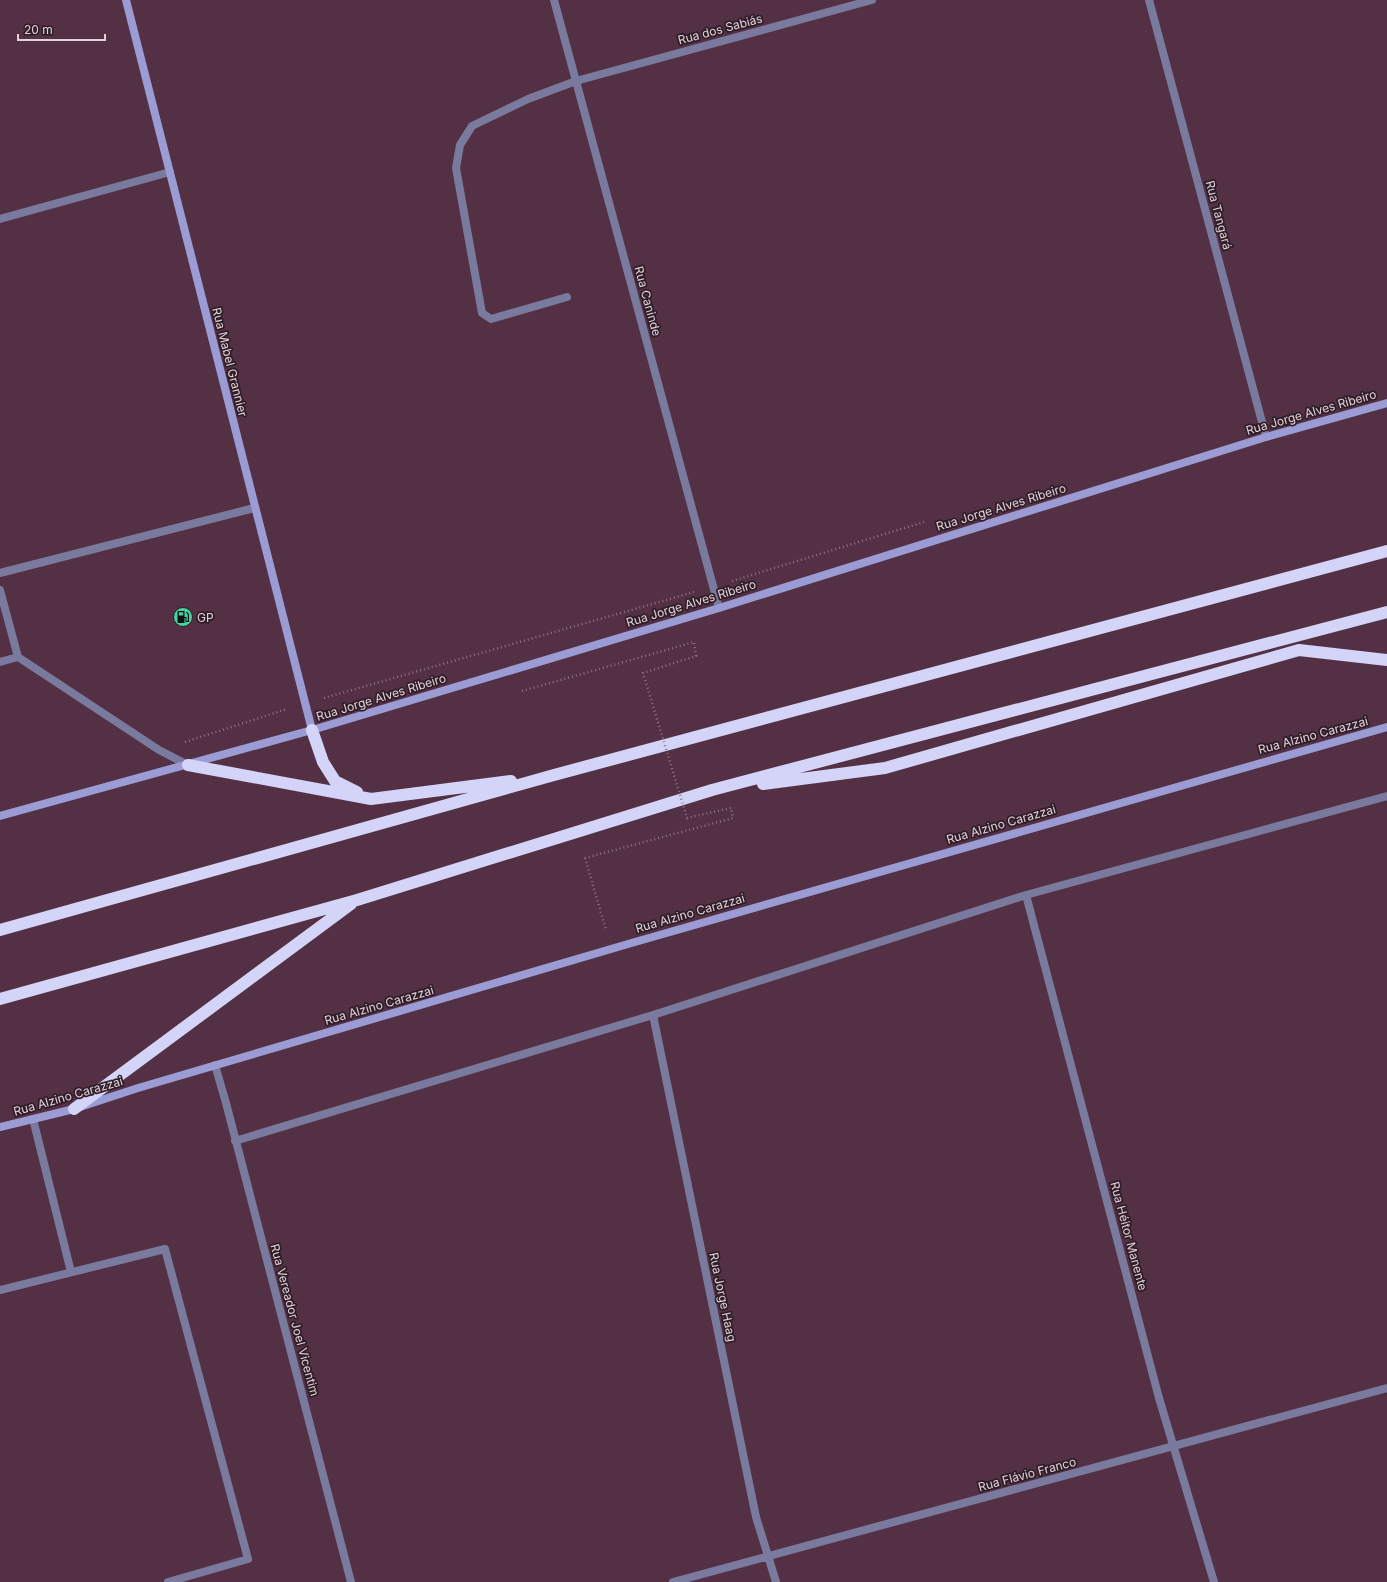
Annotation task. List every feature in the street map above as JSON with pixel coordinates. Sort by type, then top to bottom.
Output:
[{"type":"highway","points":[[0,930],[554,775],[1387,551]]},
{"type":"highway","points":[[0,999],[357,900],[712,790],[1387,612]]},
{"type":"highway","points":[[712,790],[885,768],[1299,650],[1387,660]]},
{"type":"highway","points":[[312,730],[323,762],[335,781],[371,799]]},
{"type":"highway","points":[[188,765],[371,799],[554,775]]},
{"type":"highway","points":[[74,1109],[357,900]]},
{"type":"main road","name":"Rua Mabel Grannier","points":[[126,0],[254,508],[312,730]]},
{"type":"main road","name":"Rua Jorge Alves Ribeiro","points":[[0,816],[312,730],[719,608],[1266,437],[1387,403]]},
{"type":"main road","name":"Rua Alzino Carazzai","points":[[0,1127],[74,1109],[215,1065],[612,949],[1387,726]]},
{"type":"street","name":"Rua Caninde","points":[[554,0],[719,608]]},
{"type":"street","name":"Rua dos Sabiás","points":[[567,297],[491,319],[482,313],[456,168],[460,145],[472,126],[528,98],[576,81],[872,0]]},
{"type":"street","name":"Rua Tangará","points":[[1149,0],[1266,437]]},
{"type":"street","points":[[0,219],[170,172]]},
{"type":"street","points":[[0,573],[254,508]]},
{"type":"street","points":[[0,590],[18,657],[159,750],[188,765]]},
{"type":"street","points":[[0,662],[18,657]]},
{"type":"street","points":[[235,1141],[653,1015],[1026,895],[1387,796]]},
{"type":"street","name":"Rua Héitor Manente","points":[[1026,895],[1160,1398],[1214,1582]]},
{"type":"street","name":"Rua Jorge Haag","points":[[653,1015],[756,1517],[769,1555],[776,1582]]},
{"type":"street","name":"Rua Vereador Joel Vicentim","points":[[215,1065],[351,1582]]},
{"type":"street","points":[[33,1119],[71,1272]]},
{"type":"street","points":[[0,1290],[165,1249],[248,1559],[168,1582]]},
{"type":"street","name":"Rua Flávio Franco","points":[[673,1582],[1175,1447],[1387,1388]]},
{"type":"path","points":[[522,691],[694,642],[696,656],[643,673],[687,818],[731,808],[733,818],[585,858],[612,949]]},
{"type":"place","name":"GP","points":[[183,617]]}]
